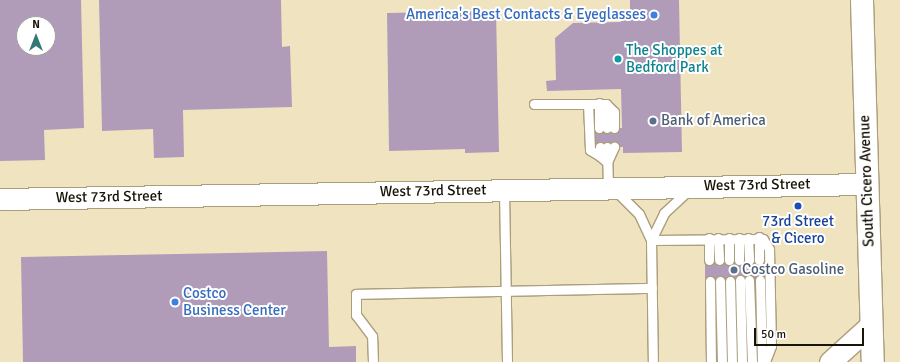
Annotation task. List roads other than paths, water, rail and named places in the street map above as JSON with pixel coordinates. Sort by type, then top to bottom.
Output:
[{"type":"main road","name":"South Cicero Avenue","points":[[862,0],[866,184],[873,362]]},
{"type":"street","name":"West 73rd Street","points":[[0,200],[866,184]]},
{"type":"street","points":[[830,362],[871,324]]},
{"type":"lane","points":[[534,104],[603,104],[614,112],[607,128],[603,104]]},
{"type":"lane","points":[[588,104],[590,150],[606,152],[610,188],[639,214],[651,240],[653,362]]},
{"type":"lane","points":[[651,240],[672,203],[696,186]]},
{"type":"lane","points":[[504,190],[507,362]]},
{"type":"lane","points":[[651,240],[759,237],[763,239],[769,249],[771,346],[763,362]]},
{"type":"lane","points":[[759,237],[759,260]]},
{"type":"lane","points":[[708,238],[709,260]]},
{"type":"lane","points":[[718,238],[719,260]]},
{"type":"lane","points":[[729,238],[729,260]]},
{"type":"lane","points":[[743,238],[744,260]]},
{"type":"lane","points":[[742,362],[745,280],[752,362]]},
{"type":"lane","points":[[760,280],[763,362]]},
{"type":"lane","points":[[710,281],[711,362]]},
{"type":"lane","points":[[720,281],[722,362]]},
{"type":"lane","points":[[730,281],[732,362]]},
{"type":"lane","points":[[373,362],[372,336],[356,315],[356,294],[652,288]]},
{"type":"place","name":"America's Best Contacts & Eyeglasses","points":[[654,15]]},
{"type":"place","name":"The Shoppes at Bedford Park","points":[[618,59]]},
{"type":"place","name":"Bank of America","points":[[653,121]]},
{"type":"place","name":"73rd Street & Cicero","points":[[798,206]]},
{"type":"place","name":"Costco Gasoline","points":[[734,270]]},
{"type":"place","name":"Costco Business Center","points":[[175,302]]}]
